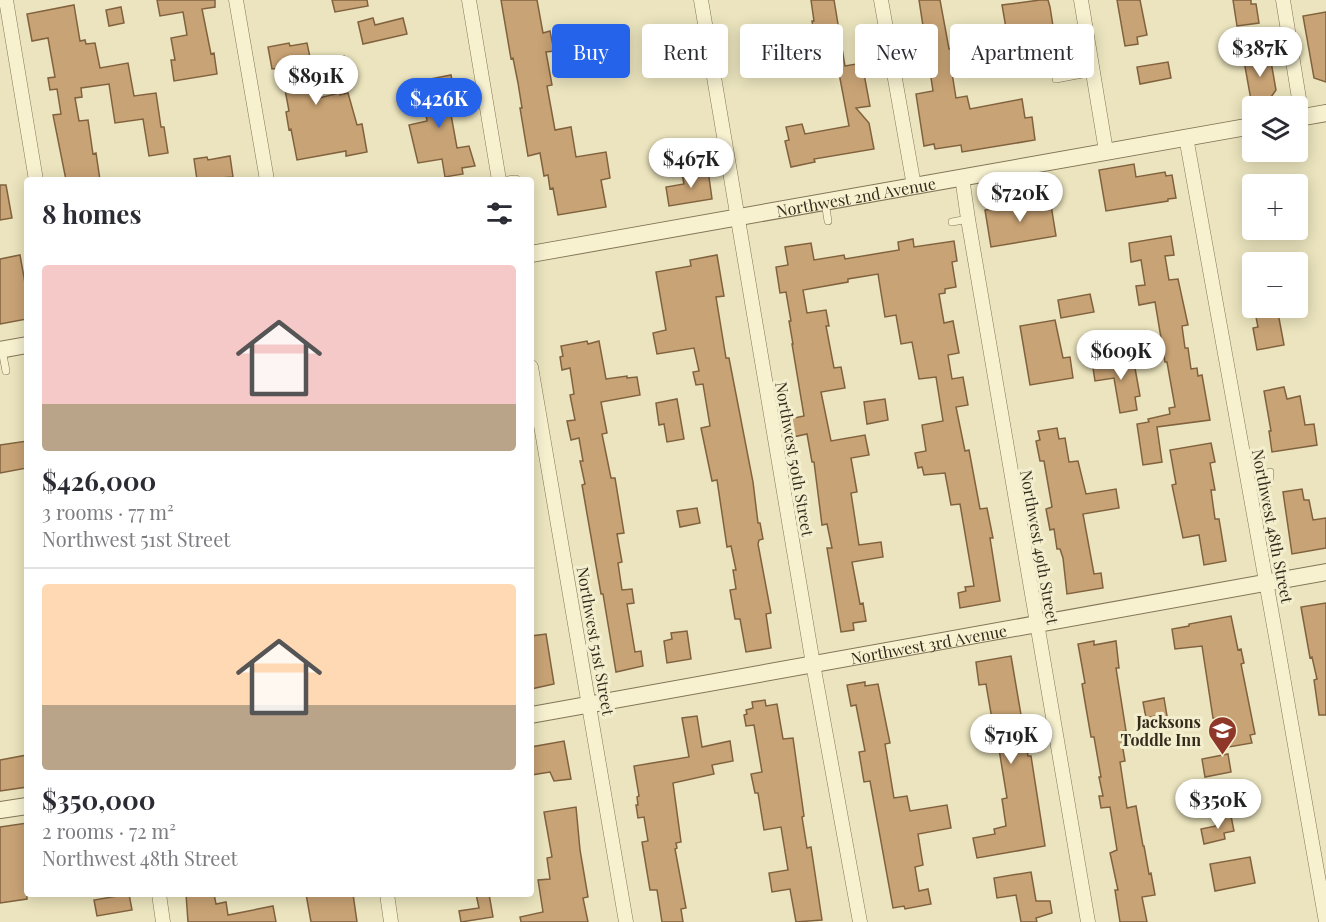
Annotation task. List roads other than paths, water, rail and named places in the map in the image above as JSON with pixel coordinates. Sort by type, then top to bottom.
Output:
[{"type":"street","points":[[6,0],[36,177]]},
{"type":"street","points":[[236,0],[266,177]]},
{"type":"street","points":[[469,0],[498,177]]},
{"type":"street","name":"Northwest 50th Street","points":[[701,0],[813,664],[860,922]]},
{"type":"street","points":[[881,0],[914,186]]},
{"type":"street","points":[[1080,0],[1084,24]]},
{"type":"street","points":[[1283,0],[1297,96]]},
{"type":"street","points":[[1094,78],[1106,151]]},
{"type":"street","points":[[1308,116],[1326,113]]},
{"type":"street","name":"Northwest 2nd Avenue","points":[[534,253],[1242,128]]},
{"type":"street","name":"Northwest 48th Street","points":[[1186,137],[1248,487],[1268,583],[1326,922]]},
{"type":"street","name":"Northwest 49th Street","points":[[962,177],[1088,922]]},
{"type":"street","points":[[1,350],[24,346]]},
{"type":"street","name":"Northwest 51st Street","points":[[534,384],[626,922]]},
{"type":"street","name":"Northwest 3rd Avenue","points":[[534,714],[1326,572]]},
{"type":"street","points":[[0,810],[24,806]]},
{"type":"street","points":[[159,897],[163,922]]},
{"type":"street","points":[[387,897],[391,922]]},
{"type":"lane","points":[[1056,79],[1061,78]]},
{"type":"lane","points":[[825,202],[828,221]]},
{"type":"lane","points":[[952,222],[968,219]]},
{"type":"lane","points":[[1,350],[6,371]]},
{"type":"lane","points":[[1248,487],[1269,483],[1270,472]]},
{"type":"place","name":"Jacksons Toddle Inn","points":[[1222,756]]}]
